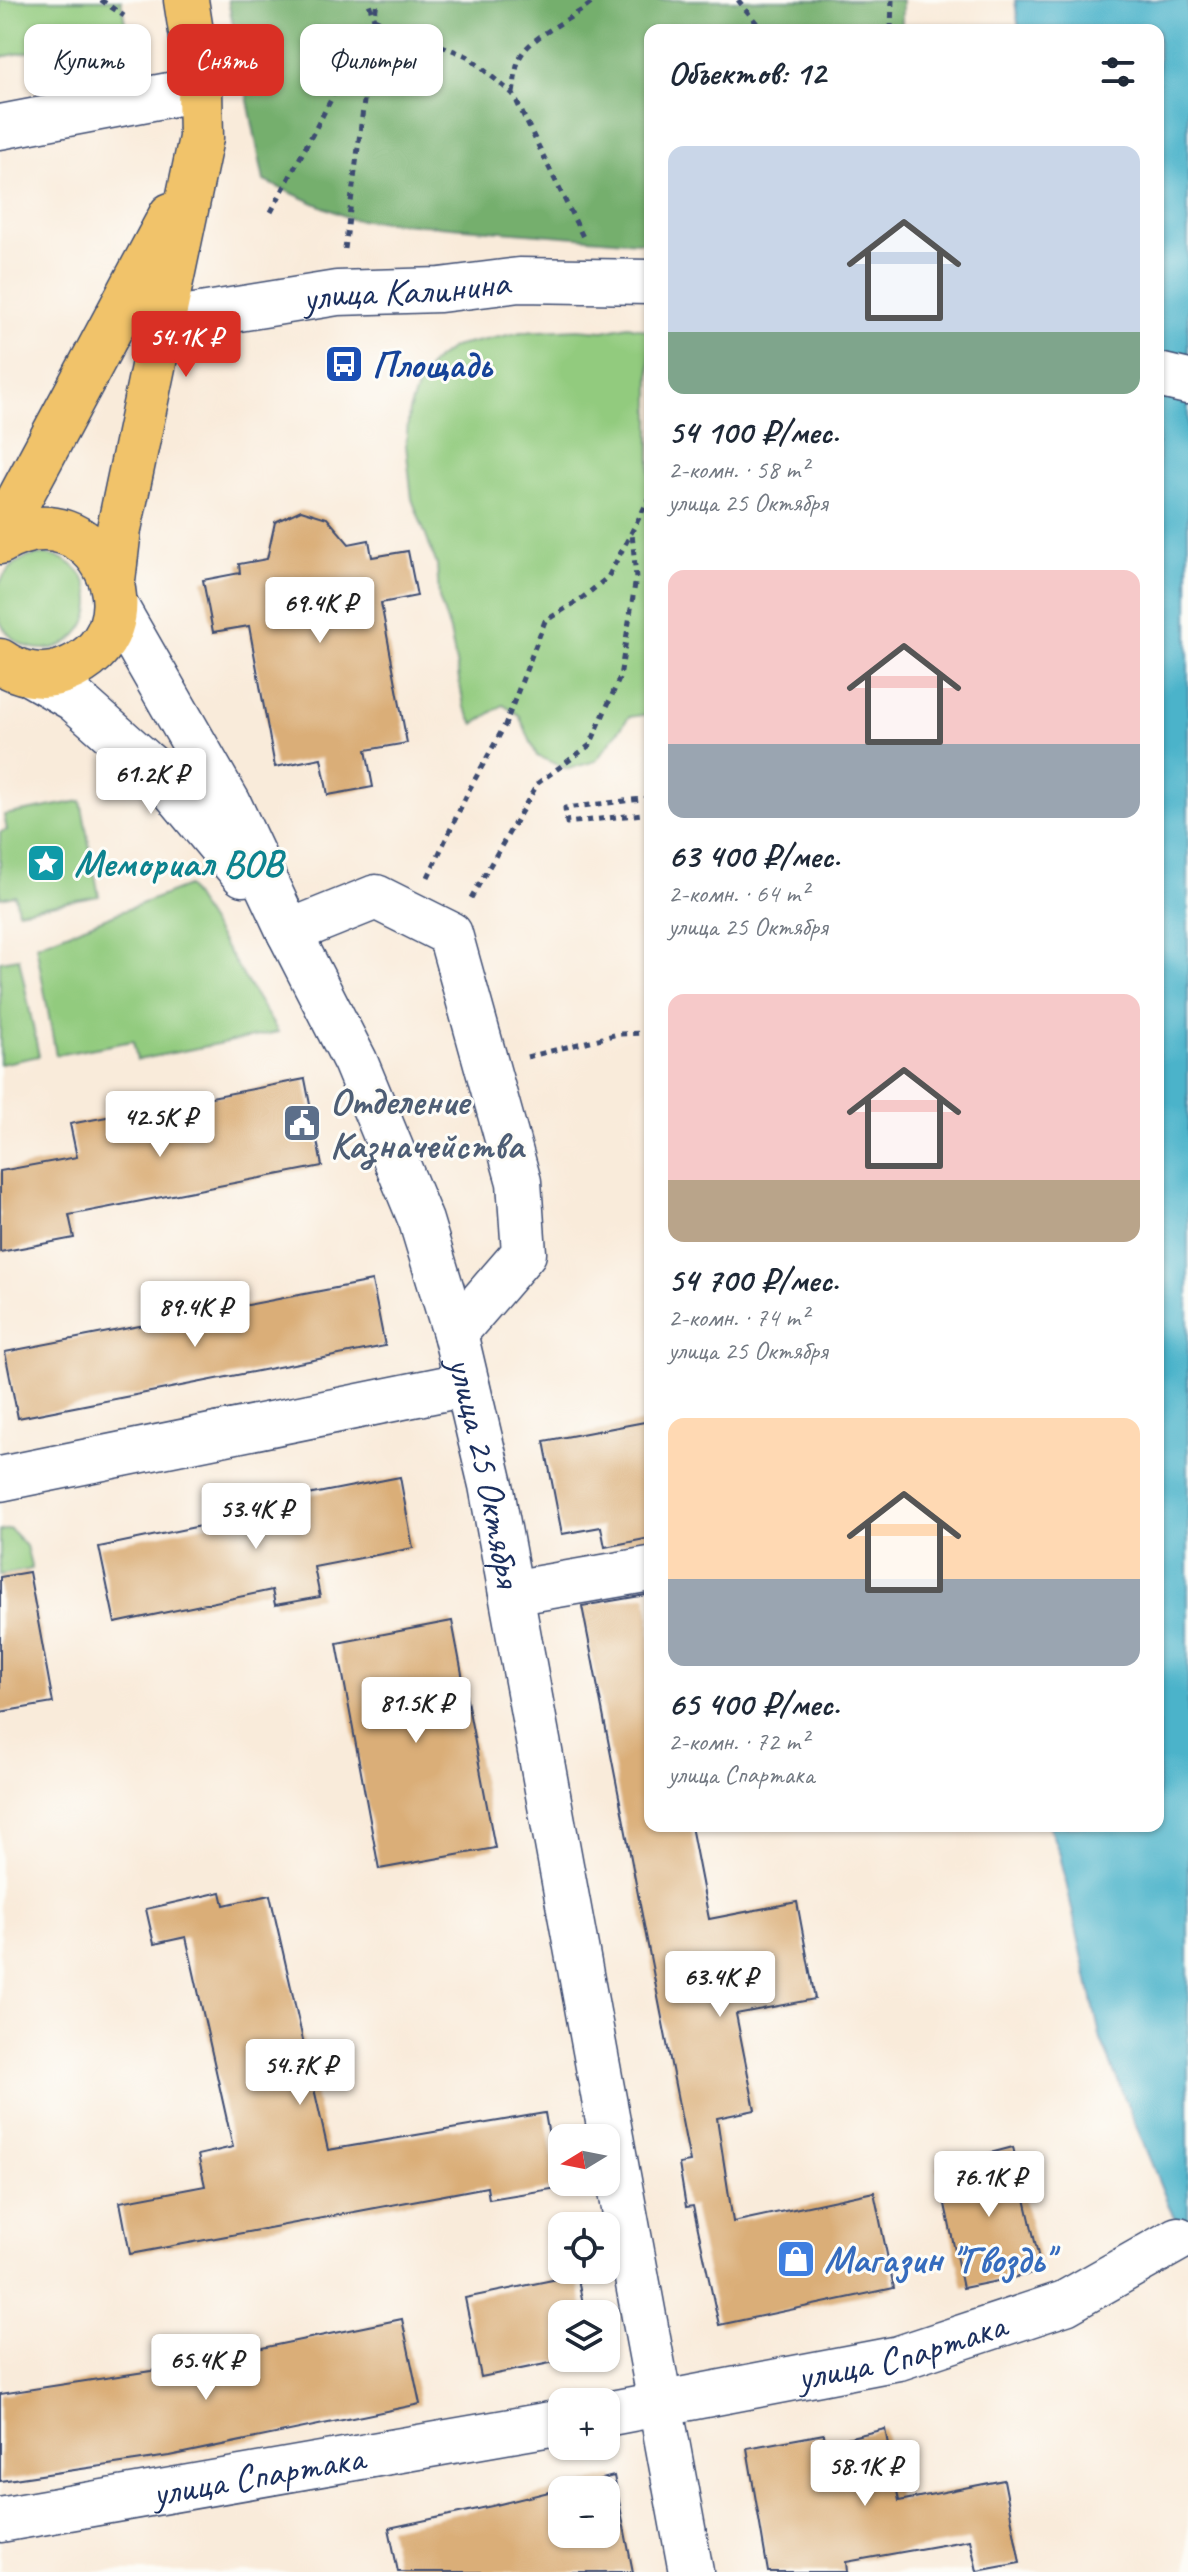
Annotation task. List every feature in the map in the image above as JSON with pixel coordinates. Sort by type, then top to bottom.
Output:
[{"type":"main road","points":[[186,0],[190,24]]},
{"type":"main road","points":[[10,667],[57,674],[79,665],[98,649],[110,629],[119,529],[197,167],[203,126],[201,96]]},
{"type":"main road","points":[[0,535],[197,167]]},
{"type":"main road","points":[[0,542],[16,533],[40,528],[63,531],[85,542],[102,559],[114,593]]},
{"type":"street","points":[[0,127],[167,95]]},
{"type":"street","name":"улица Калинина","points":[[164,321],[337,293],[440,290],[519,280],[644,282]]},
{"type":"street","points":[[1164,376],[1188,382]]},
{"type":"street","name":"улица 25 Октября","points":[[114,593],[229,804],[362,1076],[421,1221],[455,1333],[491,1485],[691,2572]]},
{"type":"street","points":[[10,667],[74,699],[165,780],[209,830],[289,932],[376,897],[450,934],[519,1182],[524,1253],[455,1333]]},
{"type":"street","points":[[0,1479],[467,1384]]},
{"type":"street","points":[[511,1593],[644,1570]]},
{"type":"street","name":"улица Спартака","points":[[620,2412],[899,2358],[1065,2303],[1178,2239]]},
{"type":"street","name":"улица Спартака","points":[[0,2520],[548,2424]]},
{"type":"path","points":[[101,0],[124,16]]},
{"type":"path","points":[[271,212],[374,19],[368,0]]},
{"type":"path","points":[[351,219],[377,0]]},
{"type":"path","points":[[513,94],[519,59],[533,41],[582,12],[595,0]]},
{"type":"path","points":[[738,0],[757,24]]},
{"type":"path","points":[[891,24],[892,0]]},
{"type":"path","points":[[374,19],[467,56],[513,94],[605,283]]},
{"type":"path","points":[[411,914],[469,790],[505,725],[545,621],[581,599],[608,577],[644,509]]},
{"type":"path","points":[[450,934],[538,783],[590,745],[620,677],[636,578],[632,533]]},
{"type":"path","points":[[644,799],[565,808],[567,823],[644,814]]},
{"type":"path","points":[[487,1067],[618,1034],[644,1033]]},
{"type":"green space","points":[[0,0],[121,0],[125,24],[24,24],[24,53],[0,57]]},
{"type":"green space","points":[[228,0],[902,0],[902,24],[644,24],[644,243],[351,219],[264,181],[247,96],[284,96],[284,24],[233,24]]},
{"type":"green space","points":[[628,326],[644,330],[644,715],[629,717],[596,761],[568,769],[537,756],[519,715],[503,705],[474,724],[464,706],[450,631],[439,598],[437,565],[412,499],[406,445],[409,411],[417,388],[432,363],[453,347],[522,332],[603,331]]},
{"type":"green space","points":[[34,556],[52,556],[69,563],[82,576],[89,593],[89,611],[82,628],[69,641],[52,648],[34,648],[17,641],[4,628],[-1,617],[-1,587],[4,576],[17,563]]},
{"type":"green space","name":"Мемориал ВОВ","points":[[81,801],[99,896],[18,911],[15,895],[0,898],[0,832],[7,830],[4,815]]},
{"type":"green space","points":[[187,886],[278,1032],[137,1060],[133,1041],[56,1055],[36,945]]},
{"type":"green space","points":[[19,958],[39,1056],[0,1064],[0,961]]},
{"type":"green space","points":[[10,1529],[26,1546],[32,1569],[0,1575],[0,1531]]},
{"type":"water","points":[[1015,0],[1188,0],[1188,2233],[1173,2216],[1101,2040],[1060,1855],[1051,1832],[1164,1832],[1164,24],[1018,24]]},
{"type":"building","points":[[301,510],[327,518],[349,544],[369,540],[372,557],[408,551],[417,596],[381,603],[407,743],[366,750],[373,787],[328,795],[321,758],[275,767],[249,626],[213,632],[203,580],[240,573],[239,564],[267,559],[275,522]]},
{"type":"building","points":[[305,1079],[322,1166],[69,1215],[74,1238],[0,1252],[0,1171],[77,1157],[70,1124]]},
{"type":"building","points":[[372,1281],[385,1346],[18,1418],[5,1352]]},
{"type":"building","points":[[644,1422],[644,1539],[605,1547],[601,1527],[562,1534],[544,1441]]},
{"type":"building","points":[[400,1477],[413,1548],[314,1567],[320,1597],[275,1605],[272,1590],[115,1623],[99,1547],[258,1514],[256,1505]]},
{"type":"building","points":[[29,1572],[53,1703],[0,1712],[0,1577]]},
{"type":"building","points":[[644,1595],[644,1832],[692,1832],[709,1919],[797,1902],[815,1999],[736,2014],[755,2110],[717,2118],[733,2222],[874,2192],[894,2288],[719,2325],[693,2206],[686,2207],[679,2164],[690,2162],[582,1606]]},
{"type":"building","points":[[452,1621],[495,1848],[379,1869],[337,1643]]},
{"type":"building","points":[[221,1892],[224,1905],[270,1895],[328,2150],[545,2113],[548,2190],[489,2199],[487,2187],[130,2254],[120,2202],[205,2186],[198,2155],[233,2147],[186,1937],[154,1944],[146,1909]]},
{"type":"building","points":[[1013,2147],[1042,2272],[963,2288],[937,2167]]},
{"type":"building","points":[[548,2281],[548,2284],[579,2284],[582,2300],[548,2300],[548,2363],[481,2377],[465,2298]]},
{"type":"building","points":[[402,2319],[420,2404],[169,2456],[0,2481],[0,2394],[151,2371]]},
{"type":"building","points":[[885,2429],[899,2501],[1004,2480],[1020,2563],[977,2571],[970,2540],[846,2562],[847,2572],[768,2572],[747,2448],[824,2434],[825,2443]]},
{"type":"building","points":[[548,2492],[548,2548],[620,2548],[620,2506],[633,2572],[398,2572],[389,2528]]},
{"type":"place","name":"Площадь","points":[[344,364]]},
{"type":"place","name":"Мемориал ВОВ","points":[[46,863]]},
{"type":"place","name":"Отделение Казначейства","points":[[302,1123]]},
{"type":"place","name":"Магазин \"Гвоздь\"","points":[[796,2259]]}]
